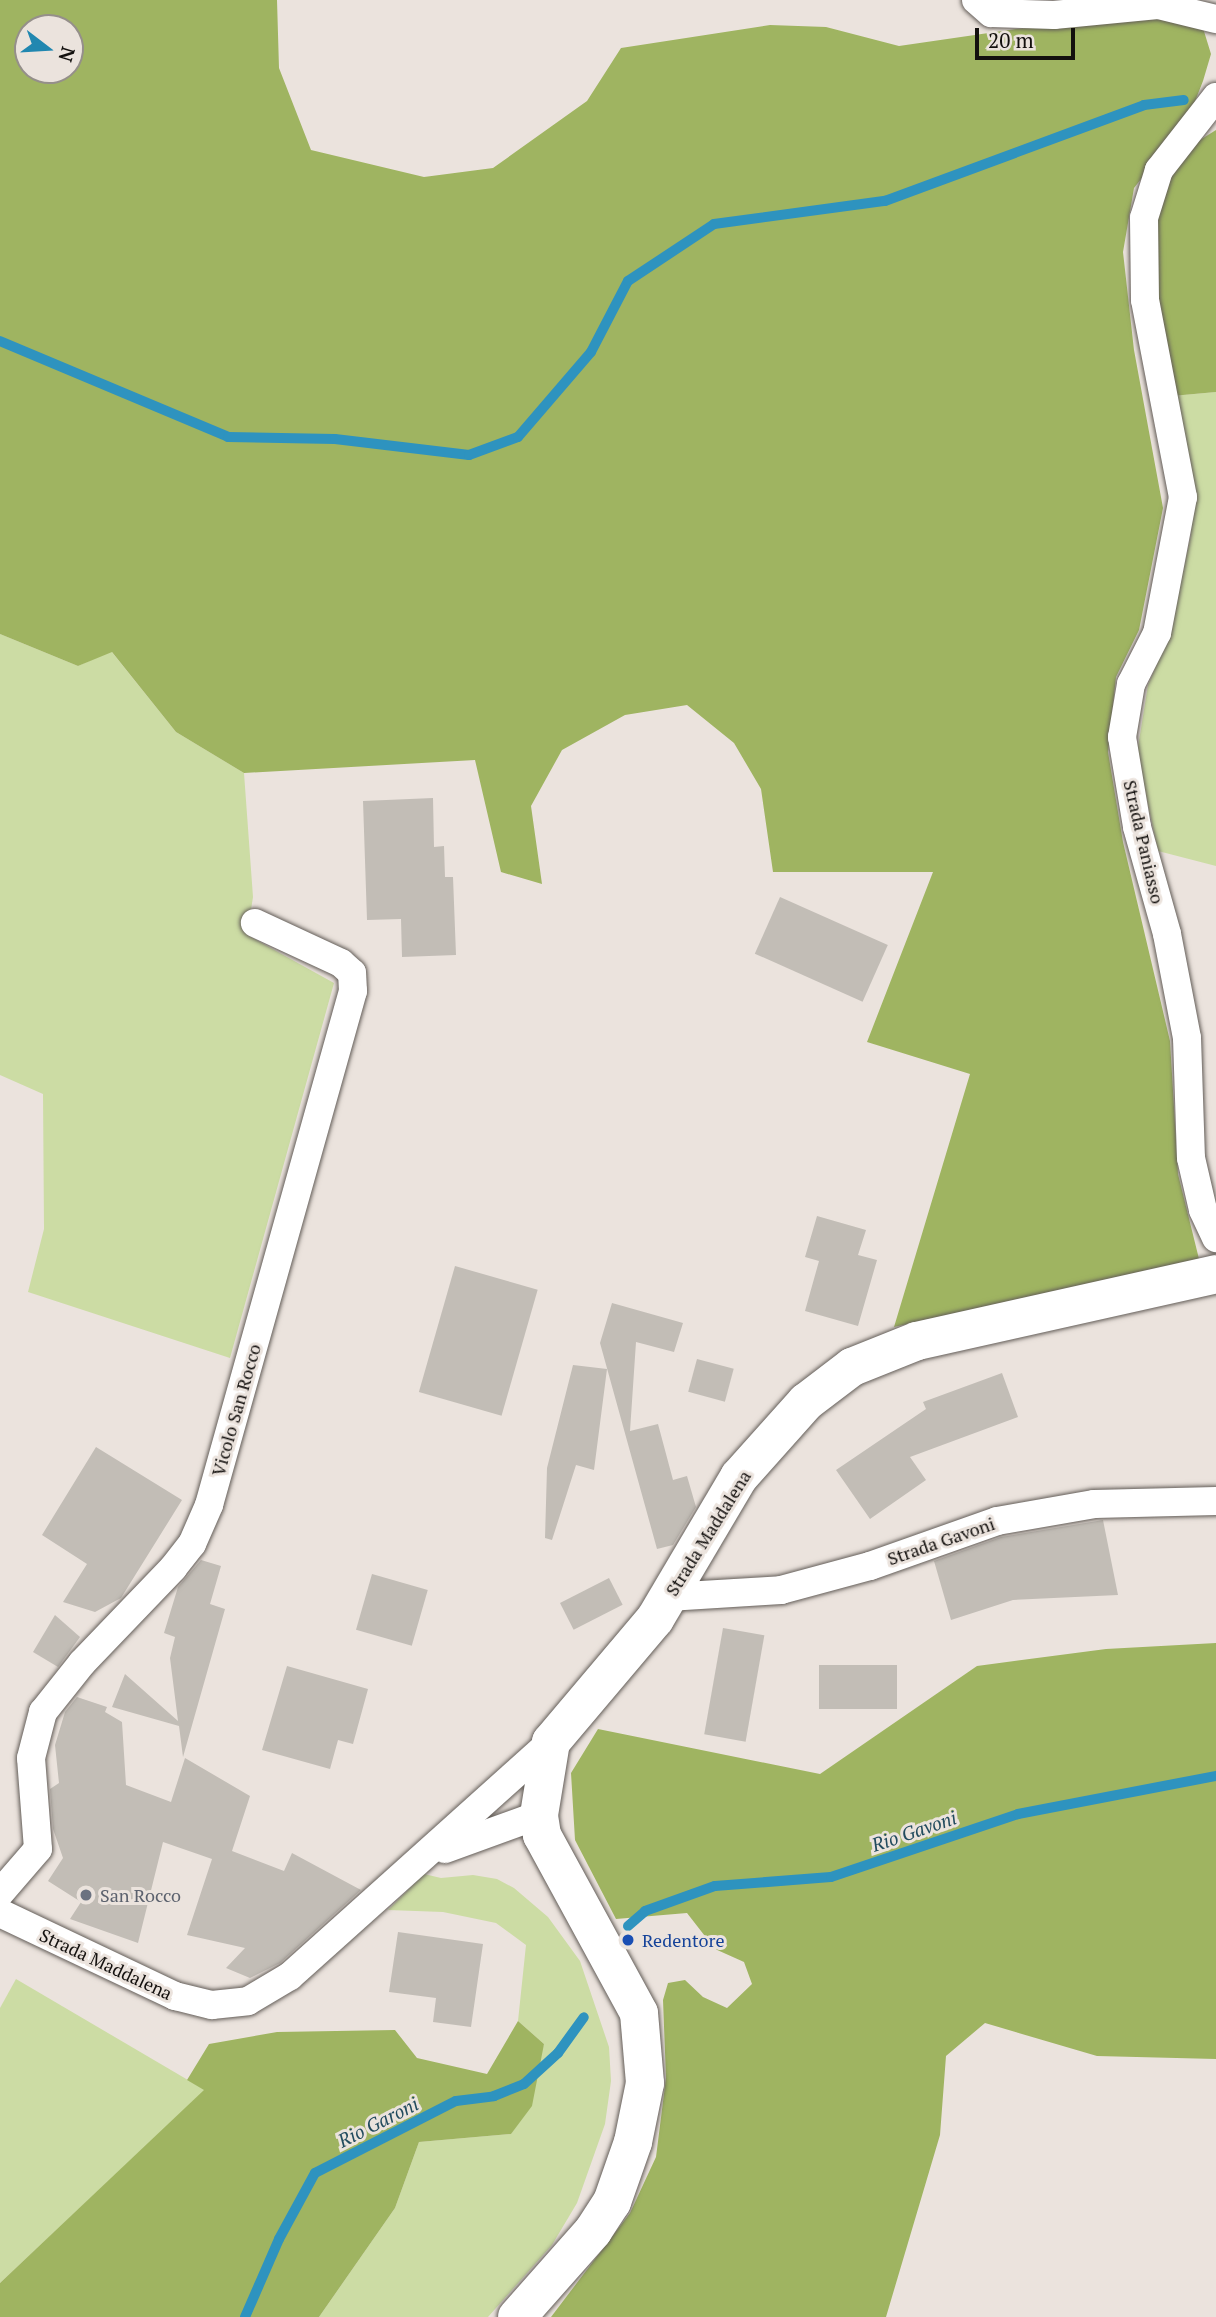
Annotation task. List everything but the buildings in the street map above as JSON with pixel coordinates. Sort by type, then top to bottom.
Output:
[{"type":"street","points":[[976,0],[991,13],[1054,15],[1158,5],[1216,19]]},
{"type":"street","name":"Strada Paniasso","points":[[1216,97],[1159,170],[1144,219],[1145,300],[1184,497],[1157,633],[1131,684],[1122,737],[1137,827],[1167,934],[1187,1038],[1191,1158],[1203,1210],[1216,1238]]},
{"type":"street","name":"Vicolo San Rocco","points":[[0,1892],[38,1849],[31,1758],[43,1712],[82,1663],[173,1569],[192,1544],[209,1505],[353,991],[352,973],[341,963],[255,923]]},
{"type":"street","name":"Strada Maddalena","points":[[0,1913],[175,1996],[228,2005],[248,2001],[290,1976],[551,1742],[655,1619],[739,1477],[806,1402],[852,1367],[916,1341],[1216,1274]]},
{"type":"street","name":"Strada Gavoni","points":[[668,1597],[781,1590],[870,1566],[997,1521],[1094,1504],[1216,1501]]},
{"type":"street","points":[[517,2317],[593,2231],[612,2202],[633,2142],[645,2083],[644,2046],[639,2013],[548,1853],[539,1815],[551,1742]]},
{"type":"street","name":"Strada Maddalena","points":[[418,1863],[489,1830],[539,1815]]},
{"type":"green space","points":[[0,0],[277,0],[279,68],[311,150],[424,177],[493,168],[587,101],[621,48],[770,25],[826,27],[899,46],[1016,29],[1168,16],[1203,28],[1211,54],[1203,81],[1188,119],[1134,188],[1123,252],[1134,350],[1163,508],[1139,630],[1116,677],[1108,752],[1123,842],[1170,1041],[1178,1174],[1199,1259],[894,1327],[970,1074],[867,1042],[933,872],[773,872],[761,789],[734,743],[687,705],[625,715],[562,750],[531,806],[542,884],[501,872],[475,760],[244,773],[176,732],[112,652],[78,666],[0,634]]},
{"type":"green space","points":[[1216,130],[1216,392],[1172,396],[1151,295],[1152,218],[1166,173],[1192,145]]},
{"type":"green space","points":[[1216,392],[1216,866],[1158,851],[1137,753],[1148,685],[1169,635],[1191,535],[1192,495],[1172,396]]},
{"type":"green space","points":[[0,634],[78,666],[111,651],[176,732],[244,773],[253,897],[247,935],[334,983],[230,1358],[28,1292],[44,1229],[43,1094],[0,1075]]},
{"type":"green space","points":[[1216,1643],[1216,2059],[1097,2056],[985,2023],[946,2056],[940,2135],[886,2317],[551,2317],[630,2213],[656,2157],[666,2078],[663,2000],[668,1983],[685,1980],[703,1997],[727,2008],[752,1984],[744,1962],[715,1949],[687,1913],[616,1919],[575,1840],[571,1773],[598,1729],[820,1774],[977,1666],[1106,1649]]},
{"type":"green space","points":[[424,1874],[441,1878],[473,1875],[497,1879],[514,1888],[548,1917],[580,1961],[609,2047],[611,2081],[605,2124],[577,2203],[552,2245],[488,2317],[319,2317],[395,2208],[419,2142],[511,2134],[544,2044],[518,2021],[526,1945],[496,1923],[443,1912],[388,1910]]},
{"type":"green space","points":[[16,1979],[205,2090],[0,2283],[0,2008]]},
{"type":"green space","points":[[518,2021],[544,2044],[532,2106],[511,2134],[419,2142],[395,2208],[319,2317],[0,2317],[0,2283],[204,2090],[187,2080],[209,2044],[277,2032],[395,2030],[417,2058],[487,2074]]},
{"type":"waterway","points":[[0,341],[228,437],[335,439],[469,455],[518,437],[591,352],[628,281],[714,224],[885,201],[1144,105],[1184,100]]},
{"type":"waterway","name":"Rio Gavoni","points":[[628,1926],[645,1911],[715,1886],[831,1877],[1018,1814],[1216,1776]]},
{"type":"waterway","name":"Rio Garoni","points":[[245,2317],[279,2239],[315,2173],[456,2101],[494,2096],[524,2084],[558,2053],[584,2017]]},
{"type":"place","name":"San Rocco","points":[[86,1895]]},
{"type":"place","name":"Redentore","points":[[628,1940]]}]
